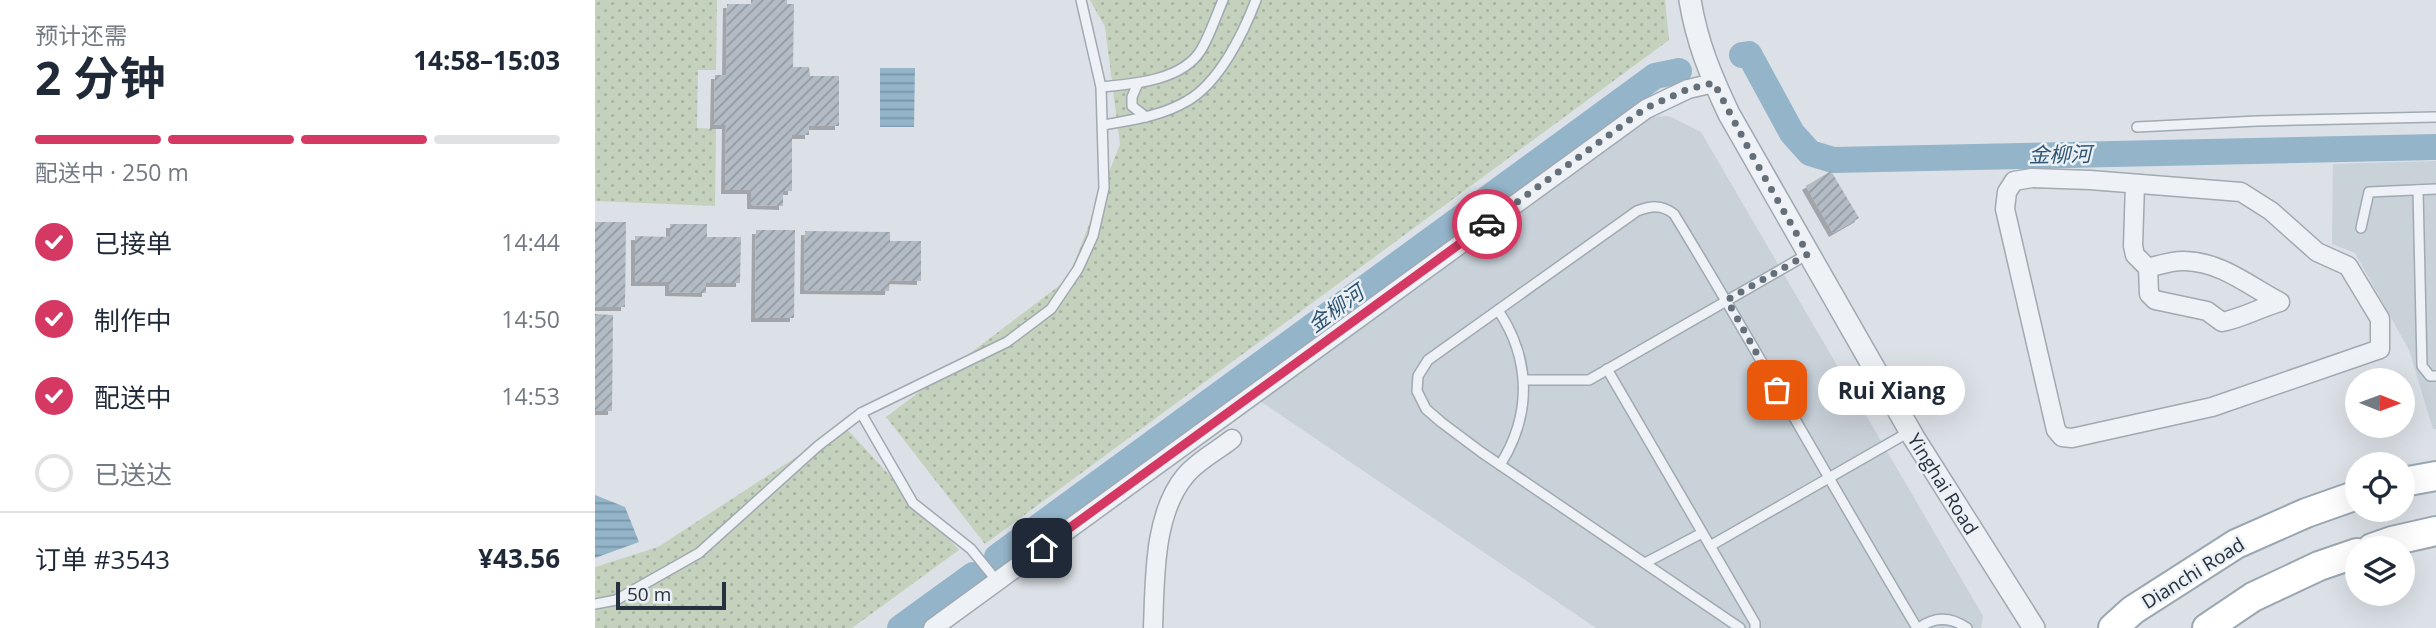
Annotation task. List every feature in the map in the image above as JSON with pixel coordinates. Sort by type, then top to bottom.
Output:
[{"type":"main road","points":[[2415,480],[2436,476]]},
{"type":"main road","name":"Dianchi Road","points":[[2119,625],[2133,610],[2235,544],[2345,499]]},
{"type":"main road","points":[[2415,537],[2436,531]]},
{"type":"main road","points":[[2207,628],[2253,597],[2319,566],[2345,557]]},
{"type":"street","name":"Yinghai Road","points":[[1690,0],[1707,67],[1752,155],[1910,431],[2034,628]]},
{"type":"street","points":[[933,628],[1646,108],[1688,89],[1714,83]]},
{"type":"street","points":[[2032,178],[2135,184],[2241,192],[2271,211],[2318,252],[2348,266],[2381,318],[2380,349],[2212,407],[2072,438],[2062,437],[2056,430],[2005,209],[2007,192],[2014,181],[2032,178]]},
{"type":"street","points":[[2135,184],[2133,246],[2135,255],[2148,268],[2149,294],[2155,300],[2207,311],[2222,322],[2280,302],[2210,264],[2184,260],[2148,268]]},
{"type":"street","points":[[1153,628],[1155,566],[1166,509],[1175,489],[1187,473],[1232,439]]},
{"type":"lane","points":[[595,604],[616,600],[699,553],[818,446],[861,413],[1007,342],[1051,309],[1078,269],[1093,236],[1104,188],[1101,87],[1081,0]]},
{"type":"lane","points":[[1101,87],[1138,83],[1175,73],[1199,53],[1223,0]]},
{"type":"lane","points":[[1104,125],[1146,117],[1187,102],[1212,82],[1248,21],[1255,0]]},
{"type":"lane","points":[[1138,83],[1132,97],[1132,106],[1146,117]]},
{"type":"lane","points":[[2137,127],[2436,117]]},
{"type":"lane","points":[[2361,228],[2369,192],[2436,189]]},
{"type":"lane","points":[[2418,190],[2422,366],[2430,376],[2436,376]]},
{"type":"lane","points":[[1740,628],[1500,465],[1426,409],[1419,397],[1416,383],[1420,369],[1428,360],[1637,211],[1649,207],[1664,208],[1674,214],[1918,628],[1942,619],[1951,620],[1967,628]]},
{"type":"lane","points":[[1524,380],[1589,380],[1808,254]]},
{"type":"lane","points":[[1498,310],[1519,350],[1525,395],[1520,425],[1500,465]]},
{"type":"lane","points":[[1607,369],[1755,623],[1755,628]]},
{"type":"lane","points":[[861,413],[913,503],[971,549],[997,581]]},
{"type":"lane","points":[[1710,547],[1910,431]]},
{"type":"lane","points":[[1645,564],[1702,533]]},
{"type":"shaded area","points":[[1669,116],[1701,132],[1983,616],[1981,628],[1596,628],[1260,401],[1643,117]]},
{"type":"shaded area","points":[[2436,161],[2436,429],[2433,429],[2409,350],[2355,253],[2332,244],[2333,164]]},
{"type":"green space","points":[[595,0],[717,0],[716,70],[698,70],[697,128],[716,129],[715,206],[595,201]]},
{"type":"green space","points":[[1090,0],[1665,0],[1669,40],[985,544],[886,417],[1068,279],[1120,144],[1105,27]]},
{"type":"green space","points":[[844,426],[959,550],[852,628],[595,628],[595,567],[658,547]]},
{"type":"water","points":[[880,68],[915,68],[914,127],[880,127]]},
{"type":"water","points":[[595,495],[625,507],[639,542],[595,558]]},
{"type":"building","points":[[751,0],[787,0],[787,4],[794,4],[793,67],[809,67],[810,76],[839,76],[839,126],[809,126],[809,135],[792,135],[792,191],[783,191],[783,206],[751,205],[751,190],[725,190],[726,125],[714,125],[715,75],[726,75],[727,4],[751,4]]},
{"type":"building","points":[[1831,171],[1859,218],[1833,233],[1806,186]]},
{"type":"building","points":[[595,222],[626,222],[625,307],[595,307]]},
{"type":"building","points":[[670,224],[707,224],[707,237],[741,237],[740,283],[706,283],[706,293],[669,292],[669,282],[635,282],[635,236],[670,237]]},
{"type":"building","points":[[756,230],[795,230],[794,318],[755,318]]},
{"type":"building","points":[[805,231],[890,232],[890,241],[921,241],[921,281],[890,280],[889,291],[804,290]]},
{"type":"building","points":[[595,314],[613,315],[612,411],[595,411]]},
{"type":"waterway","name":"金柳河","points":[[1742,55],[1749,54],[1792,133],[1810,153],[1833,160],[2436,147]]},
{"type":"waterway","name":"金柳河","points":[[997,557],[1655,76],[1679,71]]},
{"type":"waterway","name":"金柳河","points":[[900,628],[973,575]]},
{"type":"way so far","points":[[1487,224],[1646,108],[1688,89],[1714,83],[1808,254],[1727,300],[1777,390]]},
{"type":"place","name":"Rui Xiang","points":[[1777,390]]},
{"type":"route","points":[[1042,548],[1487,224]]}]
